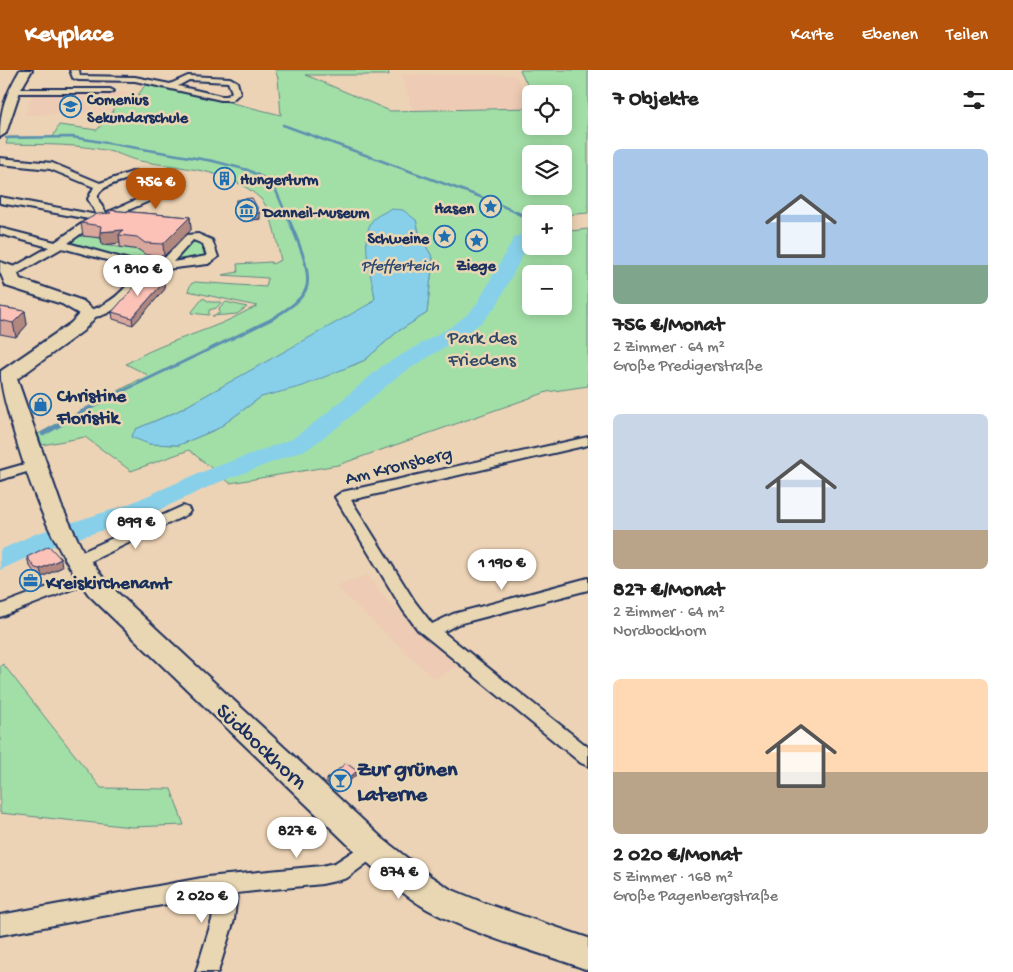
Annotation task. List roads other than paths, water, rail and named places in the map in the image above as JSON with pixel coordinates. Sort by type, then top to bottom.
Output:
[{"type":"street","points":[[0,133],[14,91],[26,70]]},
{"type":"street","points":[[74,70],[77,72],[76,76],[78,78],[135,79],[171,87],[221,98],[228,98],[236,93],[233,82],[230,80],[188,78],[171,87]]},
{"type":"street","points":[[14,91],[110,91]]},
{"type":"street","points":[[0,161],[56,168],[100,186]]},
{"type":"street","points":[[89,314],[85,309],[74,303],[12,282],[6,270],[58,245],[101,217],[152,198],[176,187],[175,184],[135,174],[100,186],[94,193],[93,199],[98,204],[101,217]]},
{"type":"street","points":[[0,200],[101,217]]},
{"type":"street","points":[[0,231],[147,268],[163,266]]},
{"type":"street","points":[[73,552],[35,465],[4,372],[77,327],[89,314],[105,310],[126,296],[147,268]]},
{"type":"street","name":"Am Kronsberg","points":[[588,441],[342,497],[409,606],[430,632],[588,758]]},
{"type":"street","points":[[0,476],[35,465]]},
{"type":"street","points":[[0,611],[73,552],[183,511]]},
{"type":"street","name":"Südbockhorn","points":[[73,552],[372,848],[418,886],[439,899],[463,910],[588,954]]},
{"type":"street","points":[[430,632],[453,620],[588,584]]},
{"type":"street","points":[[0,925],[228,883],[322,875],[340,871],[372,848]]},
{"type":"street","points":[[207,972],[223,920],[228,883]]},
{"type":"water","name":"Pfefferteich","points":[[390,209],[403,210],[416,220],[420,236],[433,258],[427,313],[397,332],[365,360],[303,386],[261,397],[217,429],[179,445],[149,444],[131,437],[136,429],[176,412],[371,303],[375,298],[367,255],[367,233],[370,224],[376,217]]},
{"type":"waterway","points":[[283,125],[489,200],[520,214]]},
{"type":"waterway","points":[[6,138],[72,137],[213,161],[248,170],[268,180],[274,186],[286,214]]},
{"type":"waterway","points":[[102,401],[272,319],[302,296],[307,283],[305,263],[286,213]]},
{"type":"waterway","points":[[517,213],[522,215]]},
{"type":"waterway","points":[[0,561],[44,540],[133,512],[208,478],[300,444],[330,422],[390,371],[459,330],[476,317],[487,305],[522,241]]},
{"type":"waterway","points":[[43,434],[102,401]]},
{"type":"place","name":"Comenius Sekundarschule","points":[[71,107]]},
{"type":"place","name":"Hungerturm","points":[[224,178]]},
{"type":"place","name":"Hasen","points":[[490,207]]},
{"type":"place","name":"Danneil-Museum","points":[[247,211]]},
{"type":"place","name":"Schweine","points":[[445,237]]},
{"type":"place","name":"Ziege","points":[[476,240]]},
{"type":"place","name":"Christine Floristik","points":[[41,405]]},
{"type":"place","name":"Kreiskirchenamt","points":[[30,581]]},
{"type":"place","name":"Zur grünen Laterne","points":[[341,780]]},
{"type":"park label","name":"Park des Friedens","points":[[482,347]]}]
